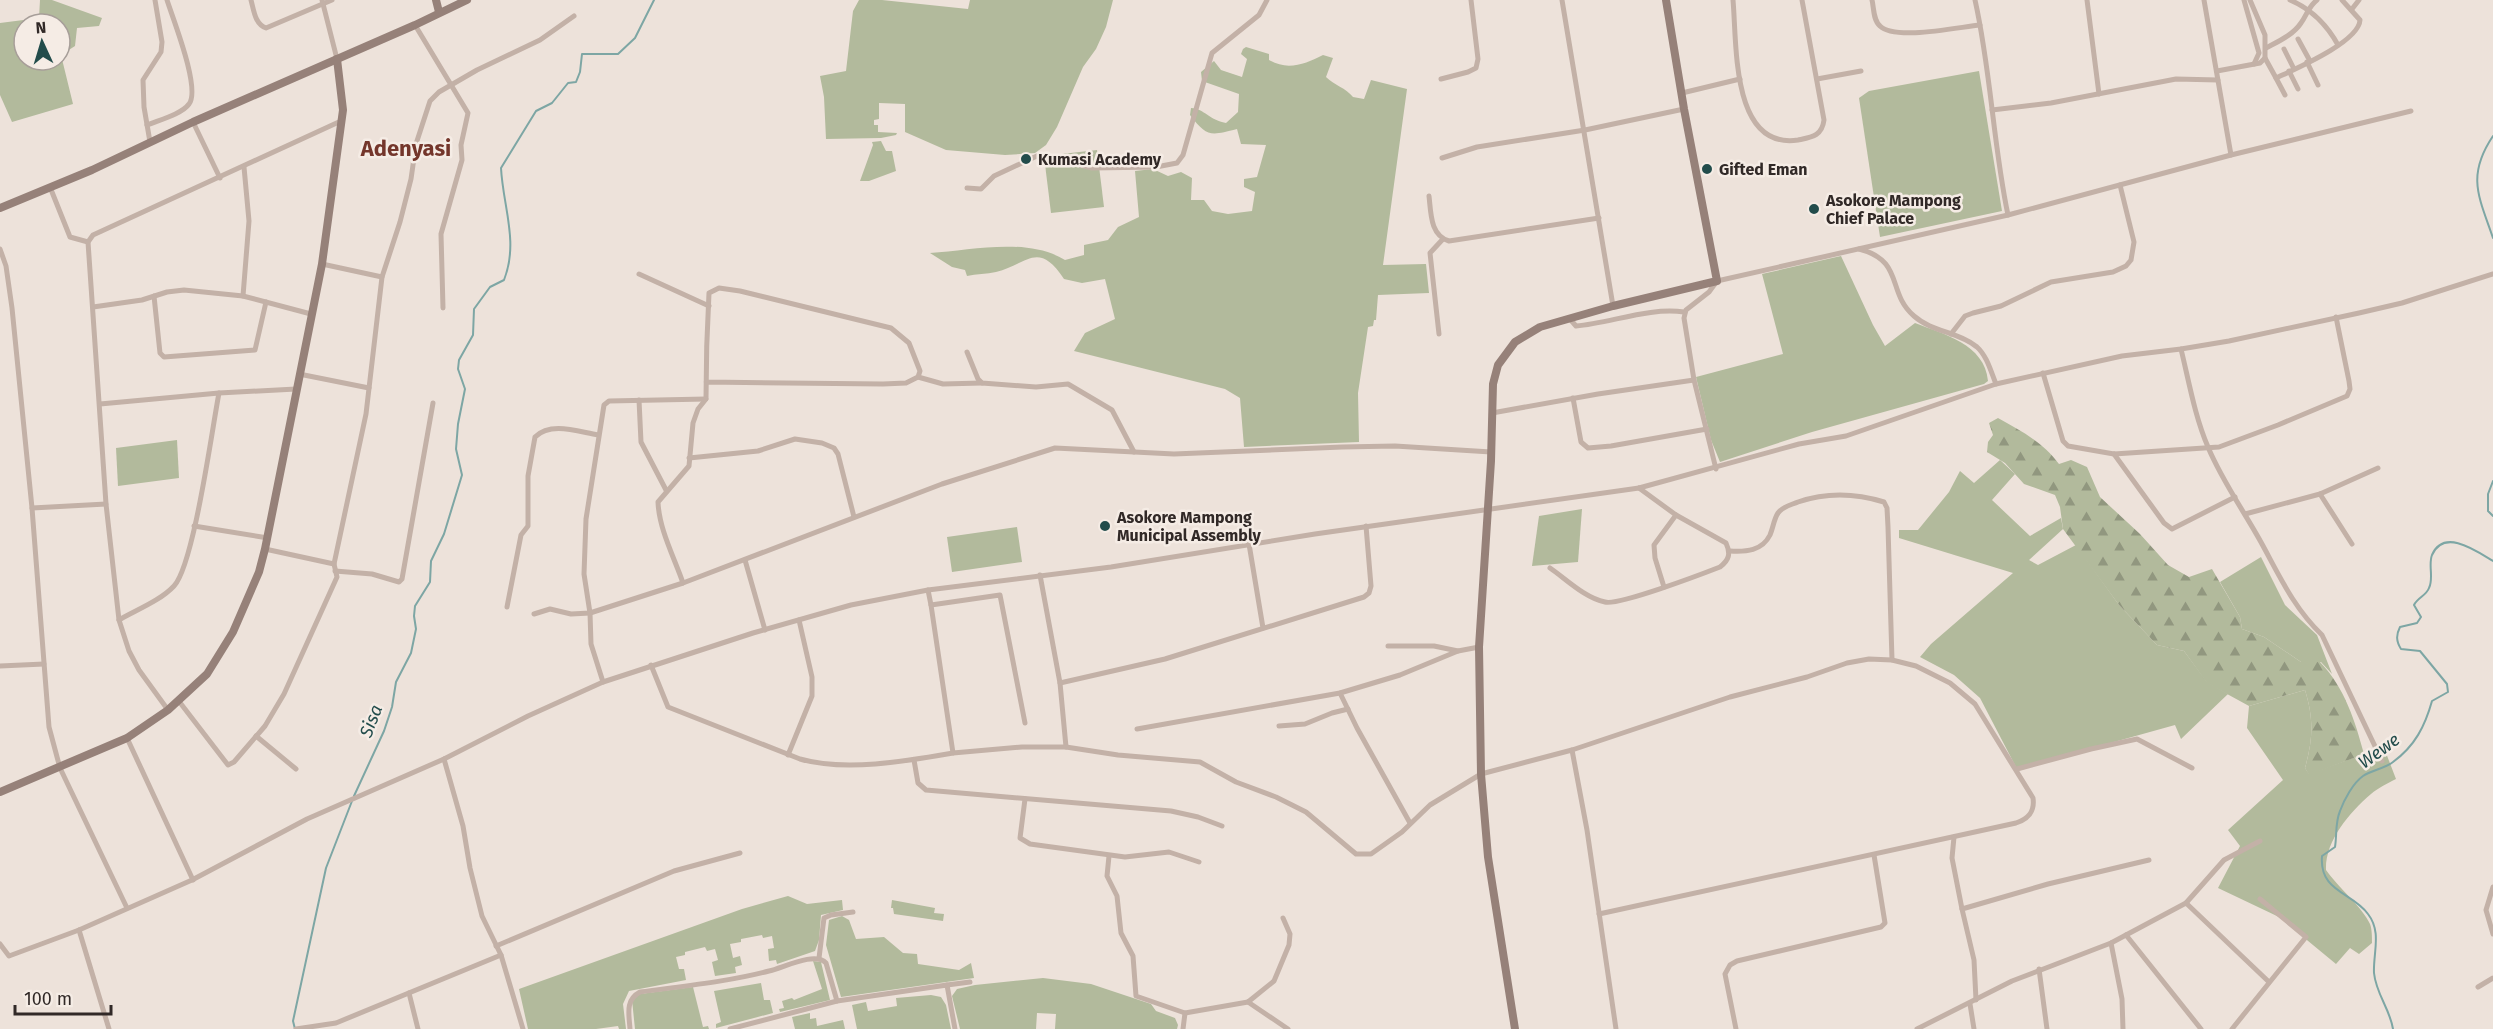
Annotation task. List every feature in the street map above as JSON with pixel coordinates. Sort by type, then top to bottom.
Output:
[{"type":"street","points":[[150,142],[144,107],[143,80],[161,52],[162,42],[155,0]]},
{"type":"street","points":[[147,125],[183,109],[189,105],[192,98],[188,69],[167,0]]},
{"type":"street","points":[[251,0],[257,21],[266,28],[322,2],[332,0]]},
{"type":"street","points":[[436,0],[439,12]]},
{"type":"street","points":[[0,208],[416,25],[466,0]]},
{"type":"street","points":[[967,188],[981,189],[994,176],[1039,155],[1092,168],[1156,166],[1180,161],[1212,53],[1259,15],[1267,0]]},
{"type":"street","points":[[1441,79],[1476,68],[1478,59],[1471,0]]},
{"type":"street","points":[[1562,0],[1612,306]]},
{"type":"street","points":[[1569,318],[1576,326],[1609,322],[1653,312],[1684,312],[1709,292],[1717,280],[1684,110],[1666,0]]},
{"type":"street","points":[[1733,0],[1740,79],[1751,119],[1764,133],[1780,141],[1811,137],[1823,128],[1824,120],[1802,0]]},
{"type":"street","points":[[1872,0],[1876,20],[1880,27],[1893,33],[1980,25]]},
{"type":"street","points":[[1975,0],[1992,110],[1998,167],[2008,215]]},
{"type":"street","points":[[2087,0],[2099,94]]},
{"type":"street","points":[[2204,0],[2231,155]]},
{"type":"street","points":[[2244,0],[2265,35],[2265,58],[2285,95]]},
{"type":"street","points":[[2250,0],[2259,53],[2254,64]]},
{"type":"street","points":[[2290,0],[2307,10],[2328,29],[2338,45]]},
{"type":"street","points":[[2266,48],[2296,29],[2303,21],[2307,10],[2317,0]]},
{"type":"street","points":[[2276,78],[2338,45],[2359,27],[2360,20],[2342,0]]},
{"type":"street","points":[[2352,9],[2360,0]]},
{"type":"street","points":[[0,792],[127,738],[168,710],[207,675],[233,632],[259,572],[268,538],[322,264],[341,121],[342,100],[337,59],[322,2]]},
{"type":"street","points":[[178,700],[228,765],[234,762],[256,736],[285,694],[336,577],[335,568],[366,414],[382,277],[400,222],[411,179],[416,144],[430,101],[451,85],[540,40],[574,16]]},
{"type":"street","points":[[416,25],[468,113],[461,145],[462,160],[441,234],[443,308]]},
{"type":"street","points":[[2298,39],[2318,85]]},
{"type":"street","points":[[2284,49],[2298,89]]},
{"type":"street","points":[[2217,71],[2260,63],[2265,58]]},
{"type":"street","points":[[1817,79],[1861,71]]},
{"type":"street","points":[[1682,93],[1740,79]]},
{"type":"street","points":[[1992,110],[2051,103],[2176,79],[2218,80]]},
{"type":"street","points":[[1442,158],[1477,147],[1585,130],[1684,110]]},
{"type":"street","points":[[1515,1029],[1488,857],[1481,774],[1479,647],[1495,375],[1498,365],[1515,342],[1540,327],[1612,306],[1717,280],[2008,215],[2231,155],[2411,111]]},
{"type":"street","points":[[168,710],[139,670],[129,651],[119,620],[106,504],[88,242],[93,234],[341,121]]},
{"type":"street","points":[[193,122],[220,178]]},
{"type":"street","points":[[243,296],[249,221],[244,166]]},
{"type":"street","points":[[1951,334],[1965,316],[2001,306],[2051,282],[2113,272],[2126,266],[2131,260],[2133,242],[2120,185]]},
{"type":"street","points":[[50,187],[70,237],[88,242]]},
{"type":"street","points":[[1429,196],[1435,229],[1443,239],[1449,242],[1599,218]]},
{"type":"street","points":[[1438,334],[1430,253],[1443,239]]},
{"type":"street","points":[[1857,248],[1874,253],[1883,259],[1892,273],[1904,306],[1916,318],[1977,347],[1996,384]]},
{"type":"street","points":[[0,249],[6,266],[32,508],[49,727],[60,768],[127,909]]},
{"type":"street","points":[[322,264],[382,277]]},
{"type":"street","points":[[0,270],[6,266]]},
{"type":"street","points":[[639,274],[709,306]]},
{"type":"street","points":[[0,944],[9,956],[80,930],[194,880],[345,801],[444,759],[528,716],[603,682],[651,665],[851,605],[928,590],[1111,567],[1366,526],[1639,488],[1716,469],[1799,444],[1846,436],[1996,384],[2043,372],[2121,356],[2181,350],[2402,303],[2493,274]]},
{"type":"street","points":[[93,307],[142,300],[184,290],[243,296],[311,314]]},
{"type":"street","points":[[684,583],[658,512],[658,502],[689,466],[693,423],[698,409],[706,399],[710,293],[714,290],[741,291],[891,328],[909,343],[920,371],[918,377]]},
{"type":"street","points":[[154,296],[160,353],[164,357],[255,350],[266,302]]},
{"type":"street","points":[[1684,312],[1694,380],[1716,469]]},
{"type":"street","points":[[2043,372],[2063,441],[2068,446],[2114,454],[2227,445],[2347,396],[2350,389],[2349,381],[2336,317]]},
{"type":"street","points":[[2181,350],[2207,446],[2286,591],[2306,620],[2322,635],[2382,761]]},
{"type":"street","points":[[967,352],[978,380],[982,383]]},
{"type":"street","points":[[299,374],[369,388]]},
{"type":"street","points":[[706,382],[883,384],[906,383],[918,377],[943,384],[982,383],[1036,387],[1068,384],[1112,410],[1134,452]]},
{"type":"street","points":[[1491,413],[1694,380]]},
{"type":"street","points":[[100,404],[219,393],[296,389]]},
{"type":"street","points":[[119,620],[168,592],[176,584],[188,554],[219,393]]},
{"type":"street","points":[[1573,398],[1581,442],[1588,447],[1611,446],[1707,429]]},
{"type":"street","points":[[603,682],[591,644],[590,613],[584,574],[586,519],[604,405],[609,401],[706,399]]},
{"type":"street","points":[[639,400],[641,442],[666,490]]},
{"type":"street","points":[[265,549],[399,582],[402,579],[433,404]]},
{"type":"street","points":[[507,607],[521,535],[528,526],[528,476],[535,437],[547,429],[557,428],[598,435]]},
{"type":"street","points":[[689,458],[758,451],[795,439],[822,443],[834,448],[838,454],[854,517]]},
{"type":"street","points":[[534,614],[550,609],[572,614],[590,613],[684,583],[942,484],[1047,450],[1072,448],[1219,454],[1395,446],[1491,452]]},
{"type":"street","points":[[2114,454],[2164,523],[2172,530],[2235,497]]},
{"type":"street","points":[[2245,514],[2320,494],[2378,468]]},
{"type":"street","points":[[1550,568],[1590,597],[1608,603],[1664,587],[1720,567],[1728,561],[1730,551],[1726,543],[1676,515],[1639,488]]},
{"type":"street","points":[[1730,551],[1748,552],[1755,548],[1769,536],[1778,513],[1785,507],[1814,497],[1834,494],[1884,502],[1887,508],[1888,527],[1892,660]]},
{"type":"street","points":[[2320,494],[2352,544]]},
{"type":"street","points":[[32,508],[106,504]]},
{"type":"street","points":[[1664,587],[1655,558],[1654,545],[1676,515]]},
{"type":"street","points":[[194,525],[268,538]]},
{"type":"street","points":[[1060,683],[1165,659],[1369,593],[1371,586],[1366,526]]},
{"type":"street","points":[[1249,544],[1263,628]]},
{"type":"street","points":[[745,560],[765,630]]},
{"type":"street","points":[[1040,575],[1060,683],[1066,747]]},
{"type":"street","points":[[997,581],[1025,723]]},
{"type":"street","points":[[928,590],[953,753]]},
{"type":"street","points":[[931,605],[1000,596]]},
{"type":"street","points":[[788,755],[812,696],[812,677],[799,620]]},
{"type":"street","points":[[1388,646],[1434,646],[1458,651]]},
{"type":"street","points":[[1137,729],[1340,693],[1400,675],[1458,651],[1479,647]]},
{"type":"street","points":[[651,665],[668,707],[788,755],[817,764],[914,760],[953,753],[1022,747],[1066,747],[1118,755],[1200,762],[1236,782],[1276,797],[1306,812],[1356,854],[1371,854],[1402,832],[1430,805],[1481,774],[1572,750],[1730,697],[1806,677],[1847,663],[1869,659],[1892,660],[1916,666],[1950,683],[1975,704],[2033,798],[2034,805],[2026,820],[1599,914]]},
{"type":"street","points":[[0,666],[44,664]]},
{"type":"street","points":[[1340,693],[1410,823]]},
{"type":"street","points":[[1279,726],[1305,724],[1332,712],[1348,709]]},
{"type":"street","points":[[256,736],[296,769]]},
{"type":"street","points":[[127,738],[194,880]]},
{"type":"street","points":[[2017,769],[2137,739],[2192,768]]},
{"type":"street","points":[[1572,750],[1616,1029]]},
{"type":"street","points":[[444,759],[463,826],[482,916],[501,955],[523,1029]]},
{"type":"street","points":[[914,760],[918,783],[926,790],[1171,811],[1198,817],[1222,826]]},
{"type":"street","points":[[1025,799],[1020,838],[1022,841],[1108,856],[1125,857],[1169,852],[1199,862]]},
{"type":"street","points":[[1954,837],[1952,858],[1974,960],[1976,1000]]},
{"type":"street","points":[[1917,1029],[2039,969],[2111,943],[2186,903],[2223,860],[2260,841]]},
{"type":"street","points":[[496,946],[674,871],[740,853]]},
{"type":"street","points":[[1736,1029],[1725,974],[1730,965],[1737,961],[1881,927],[1885,924],[1874,855]]},
{"type":"street","points":[[1108,856],[1107,876],[1117,896],[1121,933],[1134,956],[1136,996],[1185,1013],[1248,1002],[1274,981],[1279,971],[1289,945],[1290,934],[1283,918]]},
{"type":"street","points":[[1962,909],[2048,884],[2149,860]]},
{"type":"street","points":[[2493,887],[2486,910],[2493,934]]},
{"type":"street","points":[[2232,1029],[2306,938],[2260,899]]},
{"type":"street","points":[[2186,903],[2269,982]]},
{"type":"street","points":[[819,958],[824,918],[853,912]]},
{"type":"street","points":[[80,930],[109,1029]]},
{"type":"street","points":[[2126,935],[2201,1029]]},
{"type":"street","points":[[2111,943],[2122,999],[2123,1029]]},
{"type":"street","points":[[296,1029],[303,1026],[336,1023],[501,955]]},
{"type":"street","points":[[630,1029],[629,1004],[631,998],[640,992],[725,980],[819,958],[826,963],[837,1001]]},
{"type":"street","points":[[2039,969],[2047,1029]]},
{"type":"street","points":[[2478,987],[2493,978]]},
{"type":"street","points":[[730,1029],[837,1001],[970,982]]},
{"type":"street","points":[[947,985],[955,1029]]},
{"type":"street","points":[[409,993],[418,1029]]},
{"type":"street","points":[[1248,1002],[1288,1029]]},
{"type":"street","points":[[1970,1004],[1974,1029]]},
{"type":"street","points":[[1183,1029],[1185,1013]]},
{"type":"green space","points":[[40,0],[52,0],[102,18],[99,26],[77,28],[75,46],[72,48],[72,12],[39,12]]},
{"type":"green space","points":[[859,0],[882,0],[968,9],[970,0],[1113,0],[1106,27],[1096,49],[1083,67],[1057,127],[1046,145],[1035,153],[1005,155],[946,150],[905,132],[905,104],[879,103],[879,119],[874,120],[874,125],[878,125],[878,132],[897,133],[896,135],[881,138],[826,139],[824,97],[820,76],[846,71],[853,11]]},
{"type":"green space","points":[[12,21],[12,72],[65,72],[73,104],[12,122],[0,95],[0,23]]},
{"type":"green space","points":[[1246,47],[1269,54],[1269,60],[1290,66],[1323,55],[1333,58],[1326,77],[1353,97],[1364,99],[1371,80],[1407,89],[1383,265],[1426,264],[1429,293],[1378,295],[1376,320],[1373,326],[1368,327],[1358,393],[1359,442],[1244,447],[1240,398],[1225,389],[1074,351],[1085,333],[1115,319],[1105,279],[1082,283],[1064,279],[1047,260],[1039,258],[1025,260],[996,272],[967,276],[965,270],[952,267],[930,253],[1017,247],[1050,253],[1065,260],[1084,255],[1084,245],[1108,240],[1118,227],[1139,217],[1135,171],[1153,169],[1168,176],[1181,172],[1192,178],[1191,200],[1204,200],[1212,211],[1228,214],[1252,211],[1255,192],[1244,187],[1244,179],[1257,177],[1266,145],[1241,144],[1237,129],[1210,133],[1205,131],[1190,115],[1191,108],[1196,109],[1215,120],[1226,123],[1238,112],[1239,94],[1202,81],[1201,72],[1214,61],[1221,70],[1242,77],[1247,59],[1241,54]]},
{"type":"green space","points":[[1979,71],[2002,211],[1880,237],[1859,98],[1869,91]]},
{"type":"green space","points":[[881,141],[886,151],[892,151],[896,171],[869,181],[860,181],[873,145],[872,142]]},
{"type":"green space","points":[[1097,150],[1104,207],[1051,213],[1044,156]]},
{"type":"green space","points":[[1841,256],[1885,346],[1915,323],[1950,336],[1971,349],[1985,368],[1988,381],[1812,432],[1720,462],[1711,440],[1696,377],[1783,354],[1762,274]]},
{"type":"green space","points":[[1998,418],[2039,443],[2059,464],[2071,460],[2087,467],[2100,497],[2140,534],[2168,565],[2189,577],[2212,569],[2240,617],[2242,629],[2264,637],[2301,662],[2320,662],[2343,694],[2353,717],[2364,754],[2309,775],[2305,768],[2310,748],[2311,720],[2305,690],[2249,706],[2207,683],[2184,651],[2157,645],[2119,605],[2063,529],[2060,507],[2055,495],[2024,484],[2005,463],[1987,452],[1988,442],[1993,435],[1989,423]]},
{"type":"green space","points":[[177,440],[179,478],[118,486],[116,448]]},
{"type":"green space","points":[[2000,460],[2015,474],[1992,500],[2030,536],[2061,518],[2063,529],[2029,560],[2038,565],[2076,545],[2119,605],[2157,645],[2184,651],[2207,682],[2228,694],[2181,739],[2175,725],[2017,769],[1980,698],[1954,675],[1920,657],[1931,644],[2013,573],[1899,538],[1899,530],[1918,530],[1949,492],[1960,471],[1974,483]]},
{"type":"green space","points":[[1582,509],[1578,562],[1532,566],[1539,516]]},
{"type":"green space","points":[[1017,527],[1022,562],[952,572],[947,537]]},
{"type":"green space","points":[[2261,557],[2285,605],[2317,635],[2332,674],[2321,662],[2301,662],[2264,637],[2242,629],[2240,617],[2220,582]]},
{"type":"green space","points":[[2305,690],[2311,720],[2310,748],[2305,768],[2309,774],[2364,754],[2375,759],[2386,753],[2396,779],[2374,792],[2355,810],[2340,828],[2330,849],[2326,870],[2367,918],[2372,936],[2372,943],[2359,954],[2350,948],[2336,964],[2279,917],[2218,888],[2240,846],[2228,830],[2283,780],[2247,728],[2249,706]]},
{"type":"green space","points":[[788,896],[807,904],[842,900],[843,910],[821,915],[819,940],[815,951],[777,964],[776,960],[769,961],[768,949],[774,948],[772,936],[763,938],[762,935],[741,939],[741,942],[730,944],[733,958],[740,956],[742,965],[735,967],[736,973],[715,976],[712,962],[718,960],[715,949],[707,951],[705,947],[685,952],[685,955],[676,957],[679,969],[684,969],[686,980],[629,991],[623,1004],[626,1029],[619,1029],[618,1026],[596,1029],[528,1029],[519,989],[742,909]]},
{"type":"green space","points":[[892,900],[935,908],[934,913],[944,914],[943,921],[894,914],[891,908]]},
{"type":"green space","points":[[842,916],[849,920],[856,939],[884,937],[903,953],[917,954],[918,964],[959,970],[971,963],[974,978],[841,997],[826,945],[829,920]]},
{"type":"green space","points":[[813,961],[821,962],[830,1000],[780,1012],[779,1009],[784,1008],[782,1001],[792,998],[794,1000],[822,989]]},
{"type":"green space","points":[[1043,978],[1091,984],[1151,1004],[1156,1011],[1175,1018],[1177,1029],[1055,1029],[1056,1014],[1037,1013],[1036,1029],[960,1029],[952,996],[957,989]]},
{"type":"green space","points":[[761,983],[764,1000],[770,1000],[773,1013],[716,1028],[716,1024],[721,1022],[714,991]]},
{"type":"green space","points":[[693,987],[703,1027],[708,1026],[709,1029],[635,1029],[632,1000],[640,994]]},
{"type":"green space","points":[[931,995],[941,997],[946,1005],[951,1029],[857,1029],[852,1005],[866,1002],[868,1011],[897,1006],[896,998]]},
{"type":"green space","points":[[810,1013],[810,1019],[816,1018],[817,1026],[843,1020],[845,1029],[795,1029],[792,1017]]},
{"type":"waterway","points":[[354,796],[384,731],[392,707],[396,682],[411,653],[416,629],[415,606],[430,582],[431,561],[444,534],[462,475],[456,449],[465,389],[458,369],[459,360],[473,335],[474,309],[490,287],[504,280],[510,252],[509,224],[501,168],[536,111],[552,103],[568,83],[576,82],[580,72],[582,54],[618,54],[635,38],[654,0]]},
{"type":"waterway","name":"Wewe","points":[[2493,136],[2485,150],[2477,175],[2483,210],[2493,238]]},
{"type":"waterway","name":"Wewe","points":[[2493,481],[2488,494],[2488,511],[2493,516]]},
{"type":"waterway","name":"Wewe","points":[[2393,1029],[2375,981],[2375,928],[2368,914],[2331,884],[2322,868],[2322,856],[2335,847],[2338,816],[2352,787],[2363,776],[2401,756],[2422,727],[2432,701],[2448,692],[2447,684],[2420,651],[2401,649],[2397,641],[2400,627],[2417,623],[2421,617],[2414,605],[2428,591],[2432,555],[2437,547],[2453,542],[2470,548],[2493,561]]},
{"type":"waterway","name":"Sisa","points":[[295,1029],[293,1021],[326,868],[352,801]]},
{"type":"place","name":"Kumasi Academy","points":[[1026,159]]},
{"type":"place","name":"Gifted Eman","points":[[1707,169]]},
{"type":"place","name":"Asokore Mampong Chief Palace","points":[[1814,209]]},
{"type":"place","name":"Asokore Mampong Municipal Assembly","points":[[1105,526]]},
{"type":"district","name":"Adenyasi","points":[[406,148]]}]
